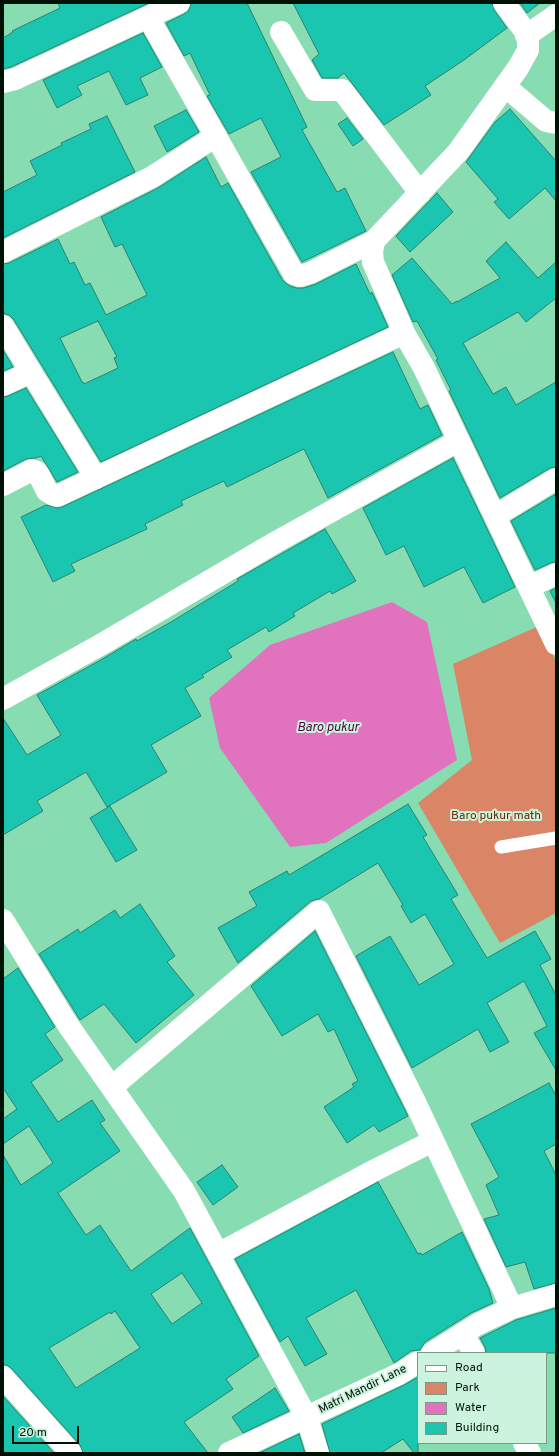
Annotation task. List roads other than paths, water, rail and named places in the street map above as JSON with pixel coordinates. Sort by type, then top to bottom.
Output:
[{"type":"street","points":[[3,82],[15,79],[179,3]]},
{"type":"street","points":[[148,17],[294,274],[300,276],[310,273],[374,241],[458,152],[518,68],[528,50],[524,30],[504,3]]},
{"type":"street","points":[[526,36],[556,16]]},
{"type":"street","points":[[281,32],[315,90],[342,90],[420,193]]},
{"type":"street","points":[[505,86],[546,122],[556,123]]},
{"type":"street","points":[[3,252],[152,177],[216,136]]},
{"type":"street","points":[[374,241],[372,252],[373,262],[404,333],[424,368],[556,644]]},
{"type":"street","points":[[3,326],[96,478]]},
{"type":"street","points":[[3,485],[32,470],[37,472],[47,491],[57,496],[404,333]]},
{"type":"street","points":[[3,385],[31,372]]},
{"type":"street","points":[[3,699],[102,644],[276,542],[458,441]]},
{"type":"street","points":[[495,516],[556,478]]},
{"type":"street","points":[[529,587],[556,574]]},
{"type":"street","points":[[112,1087],[319,911],[415,1102],[512,1308]]},
{"type":"street","points":[[3,920],[68,1025],[184,1191],[307,1418],[318,1453]]},
{"type":"street","points":[[218,1254],[375,1170],[433,1141]]},
{"type":"street","points":[[434,1352],[478,1324],[512,1308],[556,1295]]},
{"type":"street","points":[[463,1334],[473,1352]]},
{"type":"street","name":"Matri Mandir Lane","points":[[228,1453],[307,1418],[399,1374],[417,1363]]},
{"type":"street","points":[[3,1377],[70,1453]]},
{"type":"street","points":[[525,1444],[530,1453]]},
{"type":"lane","points":[[501,847],[556,838]]},
{"type":"water","name":"Baro pukur","points":[[392,602],[427,622],[457,760],[326,843],[290,847],[220,748],[209,698],[270,645]]},
{"type":"park label","name":"Baro pukur math","points":[[496,817]]}]
